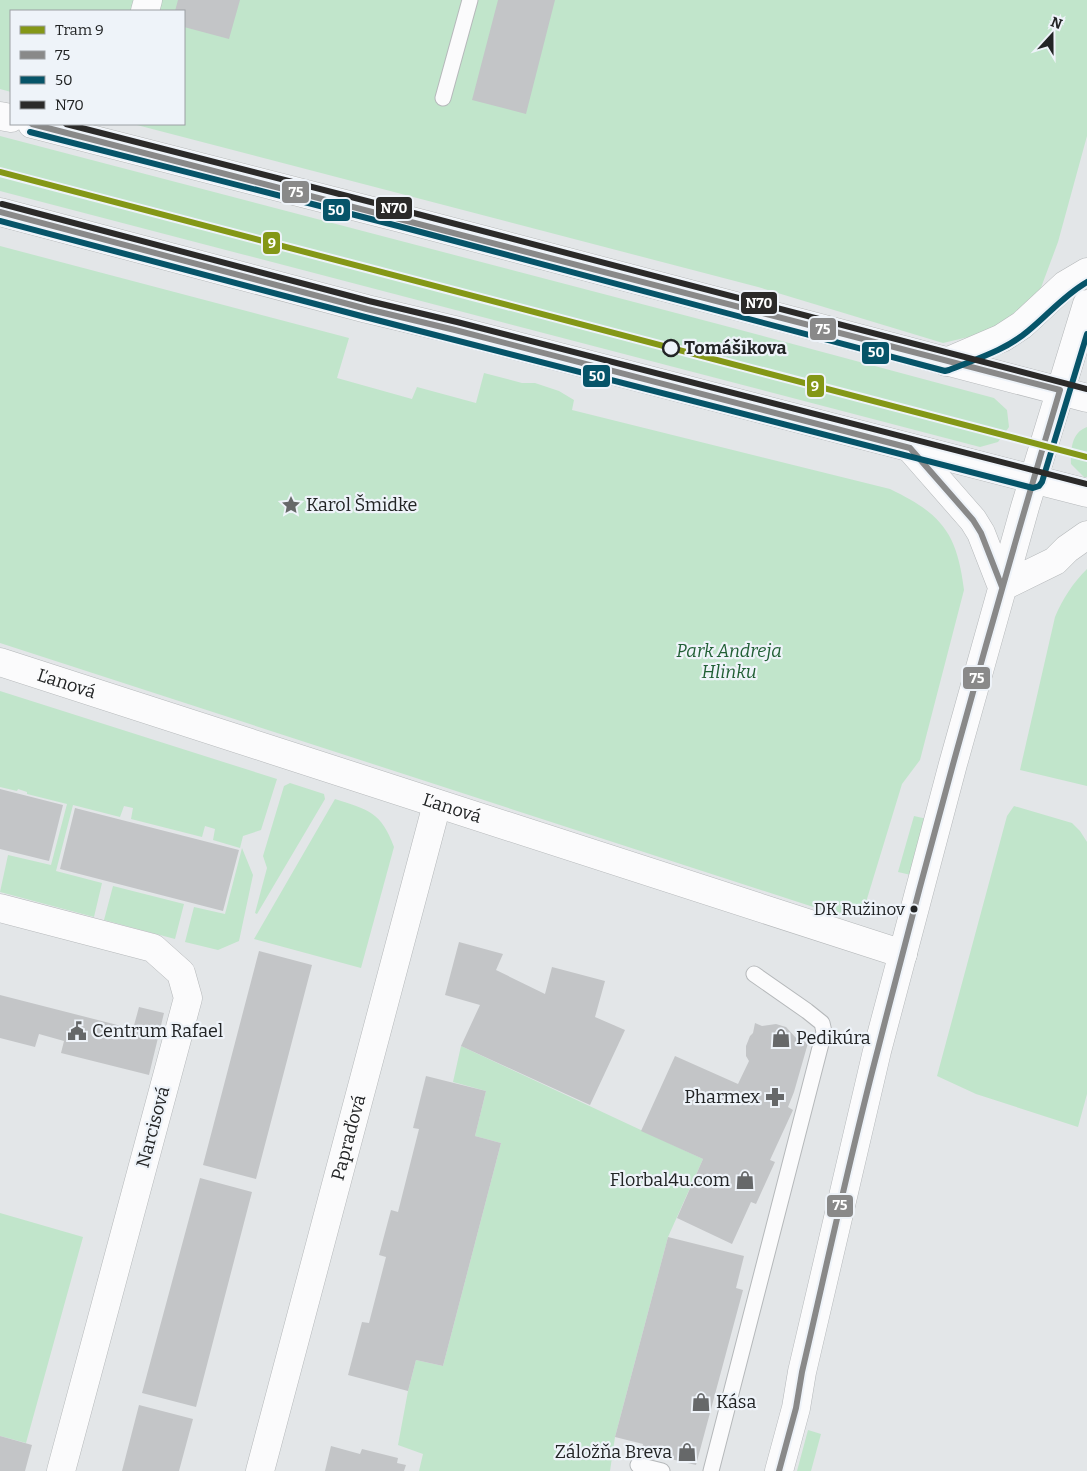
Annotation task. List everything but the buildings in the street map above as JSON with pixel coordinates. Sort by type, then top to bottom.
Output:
[{"type":"street","points":[[36,125],[400,218],[1087,398]]},
{"type":"street","points":[[0,212],[1087,493]]},
{"type":"street","points":[[946,362],[1002,338],[1022,324],[1064,285],[1087,272]]},
{"type":"street","points":[[779,1471],[796,1408],[802,1372],[877,1052],[953,764],[1002,587],[1087,304]]},
{"type":"street","points":[[910,448],[973,520],[981,533],[1002,587]]},
{"type":"street","points":[[1002,587],[1055,561],[1067,549],[1087,535]]},
{"type":"street","name":"Ľanová","points":[[0,662],[903,954]]},
{"type":"street","name":"Papraďová","points":[[260,1471],[437,804]]},
{"type":"street","name":"Narcisová","points":[[0,908],[153,948],[181,973],[188,998],[61,1471]]},
{"type":"lane","points":[[443,98],[470,0]]},
{"type":"lane","points":[[711,1471],[824,1032],[822,1023],[754,974]]},
{"type":"lane","points":[[638,1465],[662,1471]]},
{"type":"green space","points":[[0,0],[1087,0],[1087,136],[1058,242],[1039,293],[998,330],[943,343],[758,287],[137,125],[185,125],[185,10],[10,10],[10,92],[0,89]]},
{"type":"green space","points":[[0,136],[994,398],[1007,410],[1009,427],[998,442],[980,447],[0,191]]},
{"type":"green space","name":"Park Andreja Hlinku","points":[[0,246],[349,338],[337,378],[412,399],[417,387],[476,403],[484,373],[522,383],[535,383],[559,391],[574,400],[572,410],[890,489],[923,507],[944,528],[951,540],[957,554],[964,590],[920,760],[902,784],[863,912],[838,915],[0,643]]},
{"type":"green space","points":[[1087,427],[1087,477],[1084,477],[1071,464],[1071,453],[1075,437]]},
{"type":"green space","points":[[1087,569],[1087,786],[1020,770],[1055,617],[1069,591]]},
{"type":"green space","points":[[0,691],[277,779],[261,830],[243,836],[240,848],[213,840],[215,829],[205,826],[202,837],[131,819],[133,808],[124,806],[120,817],[73,805],[56,871],[102,883],[94,917],[0,892],[8,855],[51,865],[67,804],[27,794],[27,792],[18,789],[17,791],[0,787]]},
{"type":"green space","points":[[290,783],[324,794],[325,799],[257,914],[255,913],[267,868],[263,856],[284,786]]},
{"type":"green space","points":[[335,799],[357,806],[379,819],[394,847],[361,968],[254,939]]},
{"type":"green space","points":[[1014,806],[1072,823],[1087,842],[1087,1094],[1078,1127],[976,1094],[937,1076],[1007,816]]},
{"type":"green space","points":[[914,816],[927,819],[911,875],[898,872]]},
{"type":"green space","points":[[242,848],[253,875],[239,941],[218,950],[185,942],[194,907],[225,914]]},
{"type":"green space","points":[[113,886],[184,904],[175,939],[104,920]]},
{"type":"green space","points":[[461,1046],[703,1159],[668,1237],[615,1437],[610,1471],[419,1471],[423,1454],[398,1445],[416,1360],[443,1366],[501,1143],[475,1136],[486,1091],[453,1082]]},
{"type":"green space","points":[[0,1213],[83,1237],[26,1443],[0,1436]]},
{"type":"green space","points":[[808,1430],[821,1434],[811,1471],[797,1471]]},
{"type":"tram line","name":"9","points":[[0,172],[1087,457]]},
{"type":"transit line","name":"75","points":[[36,125],[1060,390],[966,718],[899,966],[858,1129],[802,1372],[796,1408],[779,1471]]},
{"type":"transit line","name":"N70","points":[[70,125],[1087,389]]},
{"type":"transit line","name":"50","points":[[30,132],[398,226],[945,371],[990,354],[1010,344],[1087,282]]},
{"type":"transit line","name":"N70","points":[[2,204],[369,301],[1087,484]]},
{"type":"transit line","name":"75","points":[[0,212],[367,309],[910,448],[973,520],[981,533],[1002,587]]},
{"type":"transit line","name":"50","points":[[0,221],[365,317],[1033,488],[1039,486],[1042,482],[1087,334]]},
{"type":"place","name":"Tomášikova","points":[[671,348]]},
{"type":"place","name":"Karol Šmidke","points":[[291,505]]},
{"type":"place","name":"DK Ružinov","points":[[914,909]]},
{"type":"place","name":"Centrum Rafael","points":[[77,1031]]},
{"type":"place","name":"Pedikúra","points":[[781,1038]]},
{"type":"place","name":"Pharmex","points":[[775,1097]]},
{"type":"place","name":"Florbal4u.com","points":[[745,1180]]},
{"type":"place","name":"Kása","points":[[701,1402]]},
{"type":"place","name":"Záložňa Breva","points":[[687,1452]]}]
